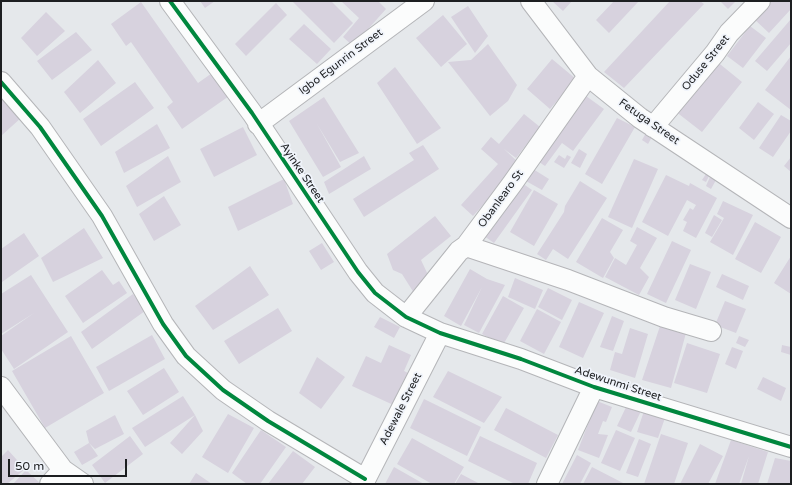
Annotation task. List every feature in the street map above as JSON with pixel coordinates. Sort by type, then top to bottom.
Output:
[{"type":"street","name":"Ayinke Street","points":[[170,1],[252,113],[358,272],[375,292],[406,317],[440,333]]},
{"type":"street","name":"Igbo Egunrin Street","points":[[258,124],[424,1]]},
{"type":"street","name":"Fetuga Street","points":[[531,1],[567,46],[588,76],[640,118],[791,218]]},
{"type":"street","name":"Oduse Street","points":[[653,127],[715,53],[729,33],[760,1]]},
{"type":"street","name":"Obanlearo St","points":[[406,317],[459,251],[466,246],[512,184],[588,76]]},
{"type":"street","points":[[1,82],[40,127],[102,216],[163,324],[186,356],[223,390],[268,421],[364,481]]},
{"type":"street","points":[[466,246],[568,280],[664,317],[711,331]]},
{"type":"street","name":"Adewale Street","points":[[364,481],[440,333]]},
{"type":"street","name":"Adewunmi Street","points":[[440,333],[521,359],[594,387],[791,446]]},
{"type":"street","points":[[1,387],[57,477],[83,484]]},
{"type":"street","points":[[547,484],[594,387]]},
{"type":"building","points":[[200,1],[215,1],[205,8]]},
{"type":"building","points":[[331,1],[353,23],[334,43],[293,2]]},
{"type":"building","points":[[341,1],[378,1],[386,9],[353,46],[343,37],[359,18]]},
{"type":"building","points":[[552,1],[572,1],[563,11]]},
{"type":"building","points":[[614,1],[639,1],[609,33],[596,20]]},
{"type":"building","points":[[670,1],[700,1],[704,4],[624,88],[604,72]]},
{"type":"building","points":[[720,1],[736,1],[728,9]]},
{"type":"building","points":[[769,1],[791,1],[791,9],[769,33],[753,18]]},
{"type":"building","points":[[141,2],[198,83],[215,71],[232,94],[182,129],[167,107],[173,102],[131,42],[126,46],[111,24]]},
{"type":"building","points":[[276,3],[287,15],[246,56],[235,44]]},
{"type":"building","points":[[468,6],[488,36],[475,53],[451,17]]},
{"type":"building","points":[[46,12],[65,31],[37,56],[21,38]]},
{"type":"building","points":[[443,15],[467,44],[441,67],[416,38]]},
{"type":"building","points":[[791,19],[791,43],[767,71],[755,61]]},
{"type":"building","points":[[304,24],[331,49],[317,64],[289,39]]},
{"type":"building","points":[[750,26],[766,38],[743,68],[727,56]]},
{"type":"building","points":[[76,32],[92,50],[52,80],[37,61]]},
{"type":"building","points":[[488,44],[517,85],[508,101],[490,116],[448,62],[471,60]]},
{"type":"building","points":[[791,56],[791,110],[765,90]]},
{"type":"building","points":[[552,59],[576,79],[550,109],[527,89]]},
{"type":"building","points":[[98,60],[116,83],[80,113],[64,92]]},
{"type":"building","points":[[715,60],[742,82],[702,132],[675,111]]},
{"type":"building","points":[[395,67],[441,128],[417,144],[377,83]]},
{"type":"building","points":[[135,82],[154,108],[101,146],[83,119]]},
{"type":"building","points":[[586,96],[604,109],[573,151],[562,143],[545,166],[539,162]]},
{"type":"building","points":[[324,97],[359,153],[340,162],[317,124],[341,167],[323,177],[289,121]]},
{"type":"building","points":[[1,98],[22,117],[1,136]]},
{"type":"building","points":[[758,102],[774,114],[754,140],[739,128]]},
{"type":"building","points":[[524,114],[540,127],[516,158],[504,149],[520,164],[473,216],[461,205],[498,164],[481,149],[491,137],[499,144]]},
{"type":"building","points":[[781,115],[791,121],[791,131],[773,157],[759,148]]},
{"type":"building","points":[[617,118],[635,127],[602,184],[585,174]]},
{"type":"building","points":[[157,124],[170,148],[124,173],[115,152]]},
{"type":"building","points":[[243,127],[257,155],[214,177],[200,149]]},
{"type":"building","points":[[646,133],[652,137],[648,144],[642,140]]},
{"type":"building","points":[[423,145],[439,169],[364,217],[353,199],[414,160],[409,153]]},
{"type":"building","points":[[579,149],[587,154],[580,168],[571,163]]},
{"type":"building","points":[[559,155],[565,159],[567,155],[571,157],[564,168],[554,162]]},
{"type":"building","points":[[168,156],[181,182],[137,207],[126,186]]},
{"type":"building","points":[[364,156],[371,169],[329,194],[324,182]]},
{"type":"building","points":[[791,157],[791,172],[784,166]]},
{"type":"building","points":[[634,159],[658,169],[632,228],[608,217]]},
{"type":"building","points":[[533,169],[549,179],[542,190],[526,181]]},
{"type":"building","points":[[706,174],[709,176],[706,182],[702,180]]},
{"type":"building","points":[[666,175],[689,186],[690,183],[717,198],[696,238],[683,231],[687,222],[683,220],[690,208],[693,210],[696,205],[687,200],[668,236],[642,222]]},
{"type":"building","points":[[710,177],[716,180],[711,189],[706,186]]},
{"type":"building","points":[[284,179],[293,204],[238,231],[228,207]]},
{"type":"building","points":[[580,181],[607,198],[568,259],[553,249],[546,260],[537,254],[564,212],[565,206]]},
{"type":"building","points":[[522,183],[532,190],[494,243],[484,236]]},
{"type":"building","points":[[534,190],[558,204],[534,246],[510,232]]},
{"type":"building","points":[[164,196],[181,225],[154,241],[139,214]]},
{"type":"building","points":[[723,201],[753,215],[733,255],[710,242],[724,218],[717,214]]},
{"type":"building","points":[[714,215],[722,220],[712,237],[705,233]]},
{"type":"building","points":[[435,216],[451,236],[421,260],[429,277],[414,293],[402,274],[393,270],[387,254]]},
{"type":"building","points":[[602,218],[623,230],[610,252],[614,258],[603,278],[576,262]]},
{"type":"building","points":[[755,222],[781,237],[761,273],[735,259]]},
{"type":"building","points":[[637,227],[657,238],[640,268],[649,277],[639,295],[605,277],[615,258],[626,265],[637,245],[630,241]]},
{"type":"building","points":[[84,228],[103,258],[53,282],[41,258]]},
{"type":"building","points":[[24,233],[39,256],[2,282],[1,249]]},
{"type":"building","points":[[672,241],[691,250],[666,303],[647,294]]},
{"type":"building","points":[[322,243],[334,262],[321,270],[309,251]]},
{"type":"building","points":[[791,256],[791,294],[774,283]]},
{"type":"building","points":[[690,264],[711,272],[696,309],[675,300]]},
{"type":"building","points":[[250,266],[269,295],[213,330],[195,306]]},
{"type":"building","points":[[470,269],[487,279],[505,285],[479,333],[464,325],[482,287],[461,326],[444,316]]},
{"type":"building","points":[[102,270],[113,285],[119,281],[127,293],[83,323],[65,296]]},
{"type":"building","points":[[722,274],[749,286],[743,300],[716,287]]},
{"type":"building","points":[[31,275],[68,332],[14,369],[1,349],[1,336],[34,313],[1,334],[1,294]]},
{"type":"building","points":[[515,278],[543,290],[535,309],[508,297]]},
{"type":"building","points":[[548,288],[572,300],[562,320],[538,307]]},
{"type":"building","points":[[133,294],[145,311],[92,349],[81,332]]},
{"type":"building","points":[[503,296],[524,308],[503,345],[482,334]]},
{"type":"building","points":[[725,301],[746,309],[736,333],[715,325]]},
{"type":"building","points":[[579,302],[604,313],[583,358],[559,347]]},
{"type":"building","points":[[278,308],[292,331],[239,364],[224,341]]},
{"type":"building","points":[[537,309],[561,322],[544,354],[520,341]]},
{"type":"building","points":[[612,316],[624,321],[613,351],[600,347]]},
{"type":"building","points":[[380,317],[400,327],[394,338],[374,327]]},
{"type":"building","points":[[661,323],[686,333],[671,388],[642,380]]},
{"type":"building","points":[[630,328],[648,334],[635,378],[610,370],[615,352],[622,354]]},
{"type":"building","points":[[152,335],[165,359],[109,391],[96,367]]},
{"type":"building","points":[[71,336],[104,393],[45,428],[12,371]]},
{"type":"building","points":[[739,336],[749,340],[745,347],[736,343]]},
{"type":"building","points":[[687,343],[720,354],[707,393],[674,383]]},
{"type":"building","points":[[389,345],[411,355],[404,371],[414,376],[400,408],[352,386],[366,356],[381,363]]},
{"type":"building","points":[[782,345],[791,347],[791,355],[781,352]]},
{"type":"building","points":[[732,347],[743,351],[736,369],[725,364]]},
{"type":"building","points":[[317,357],[345,377],[321,409],[299,393]]},
{"type":"building","points":[[164,368],[179,392],[143,415],[127,391]]},
{"type":"building","points":[[448,371],[502,397],[484,423],[433,397]]},
{"type":"building","points":[[763,377],[786,388],[781,401],[757,389]]},
{"type":"building","points":[[183,396],[195,415],[145,447],[132,428]]},
{"type":"building","points":[[424,399],[481,427],[467,456],[410,428]]},
{"type":"building","points":[[597,401],[612,407],[606,422],[603,421],[598,434],[608,435],[599,458],[578,450]]},
{"type":"building","points":[[627,405],[641,411],[631,432],[617,426]]},
{"type":"building","points":[[506,408],[558,435],[546,458],[494,430]]},
{"type":"building","points":[[645,408],[666,415],[658,438],[637,432]]},
{"type":"building","points":[[228,414],[254,428],[228,473],[202,457]]},
{"type":"building","points":[[115,415],[124,434],[95,449],[89,443],[86,431]]},
{"type":"building","points":[[195,415],[203,431],[182,454],[170,443]]},
{"type":"building","points":[[261,430],[286,447],[260,484],[247,484],[232,473]]},
{"type":"building","points":[[616,430],[635,438],[620,471],[601,463]]},
{"type":"building","points":[[661,434],[688,443],[674,484],[644,484]]},
{"type":"building","points":[[130,436],[143,454],[105,483],[92,465]]},
{"type":"building","points":[[480,436],[537,463],[528,484],[515,484],[468,461]]},
{"type":"building","points":[[412,438],[464,467],[454,484],[432,484],[397,464]]},
{"type":"building","points":[[639,439],[651,444],[638,477],[626,473]]},
{"type":"building","points":[[731,440],[768,452],[758,484],[741,484],[749,456],[739,484],[715,484]]},
{"type":"building","points":[[89,443],[98,456],[82,465],[74,452]]},
{"type":"building","points":[[700,444],[723,456],[708,484],[680,484]]},
{"type":"building","points":[[8,450],[25,469],[7,484],[1,484],[1,457]]},
{"type":"building","points":[[293,451],[315,467],[302,484],[268,484]]},
{"type":"building","points":[[577,455],[591,463],[580,484],[562,484]]},
{"type":"building","points":[[775,458],[791,461],[791,484],[767,484]]},
{"type":"building","points":[[394,467],[424,484],[385,484]]},
{"type":"building","points":[[592,467],[625,484],[583,484]]},
{"type":"building","points":[[26,470],[41,484],[13,484]]},
{"type":"building","points":[[196,473],[212,484],[189,484]]},
{"type":"building","points":[[461,474],[480,484],[455,484]]},
{"type":"cycle path","points":[[170,1],[252,113],[358,272],[375,293],[406,317],[440,333],[521,359],[594,387],[791,447]]},
{"type":"cycle path","points":[[1,82],[40,127],[102,216],[163,324],[186,356],[223,390],[268,421],[365,479]]}]
